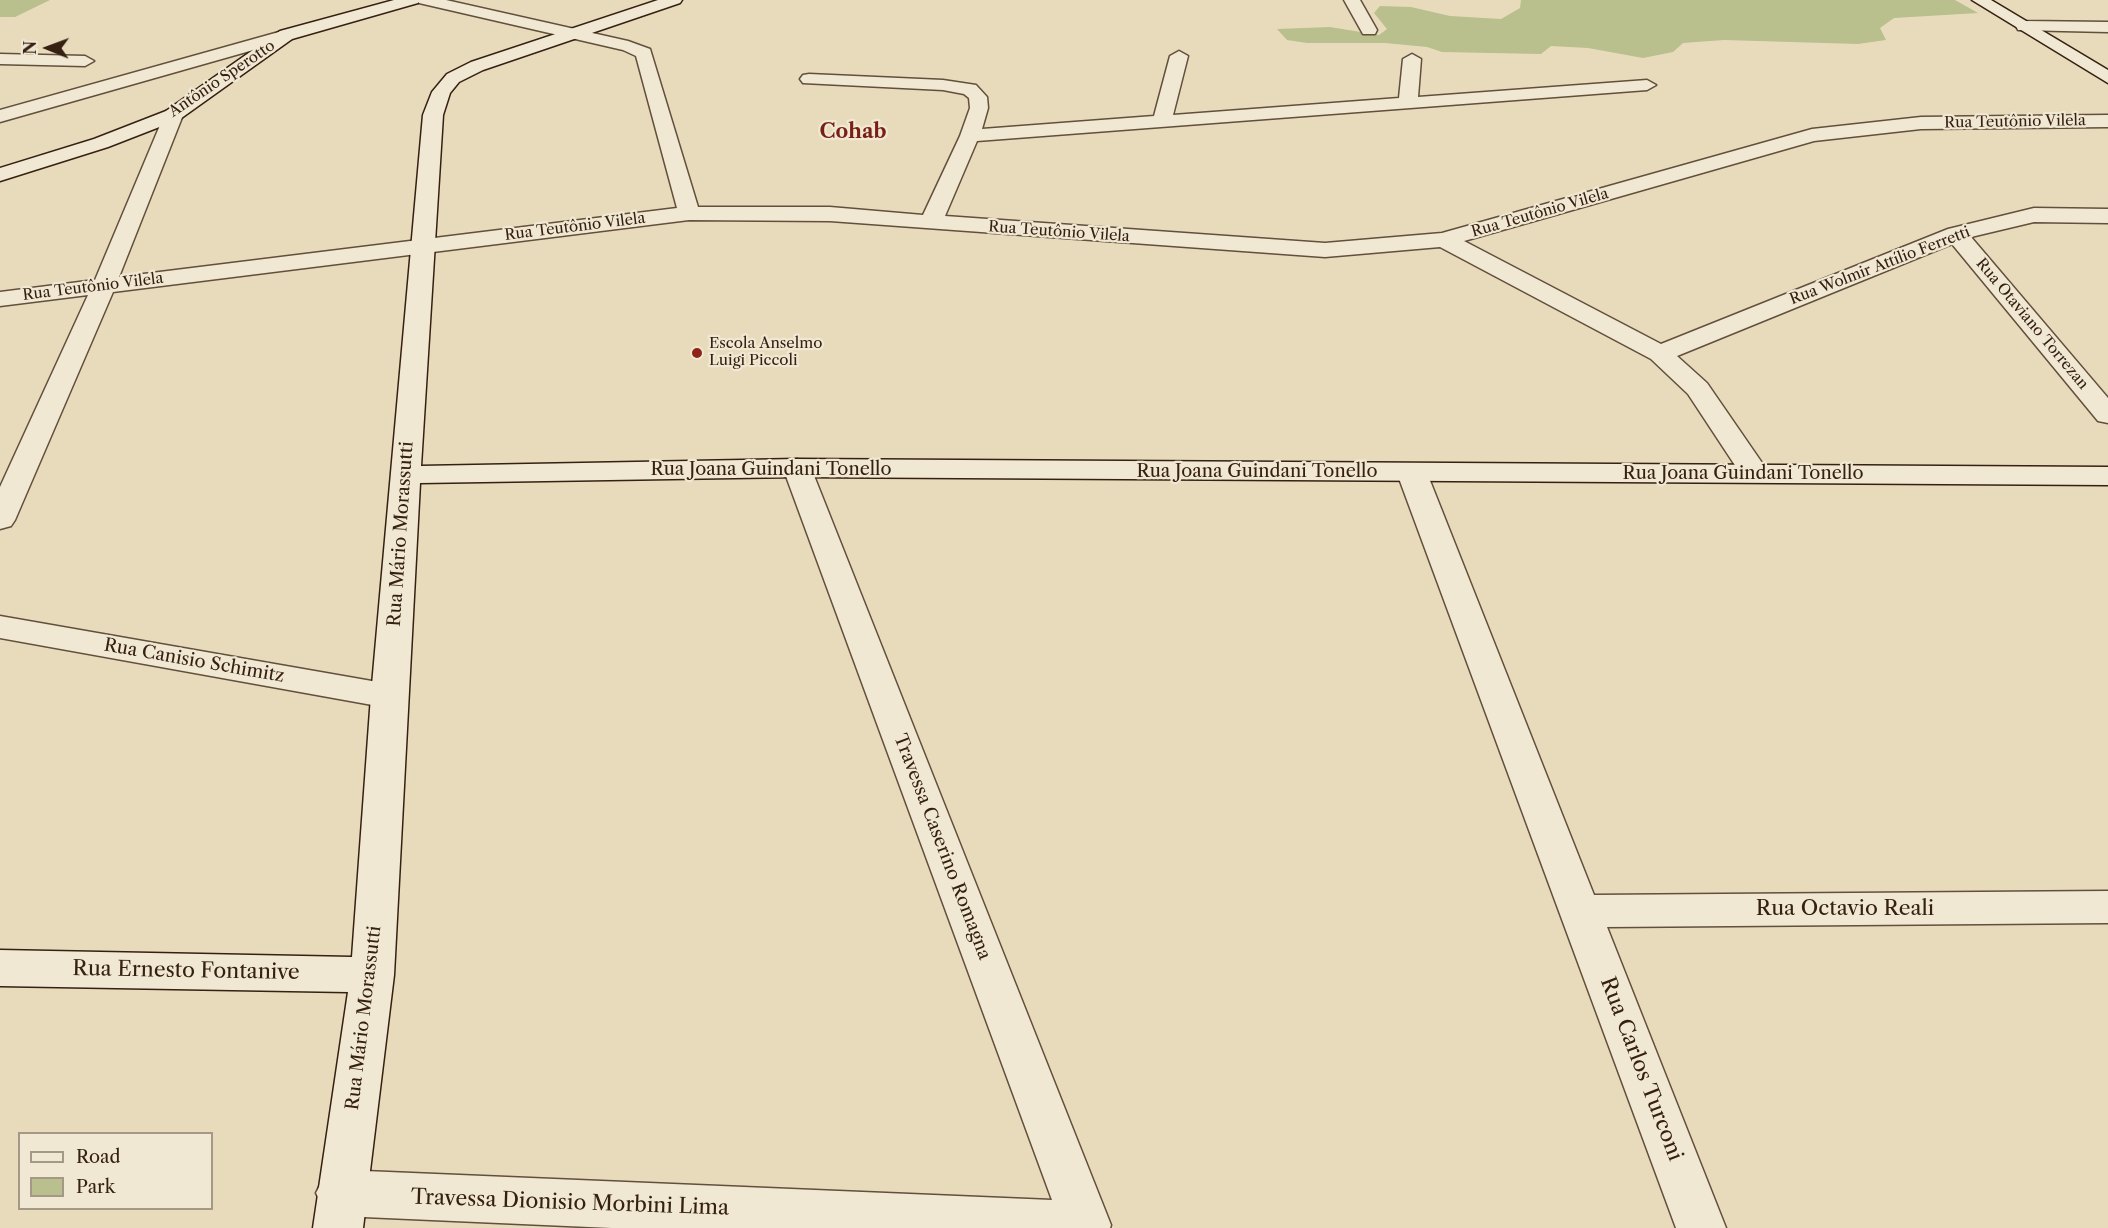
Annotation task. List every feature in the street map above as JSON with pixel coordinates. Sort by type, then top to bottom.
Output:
[{"type":"street","name":"Antônio Sperotto","points":[[0,175],[101,143],[173,115],[286,35],[412,0]]},
{"type":"street","points":[[425,0],[628,46],[644,53],[689,213]]},
{"type":"street","name":"Rua Mário Morassutti","points":[[340,1211],[372,975],[389,696],[433,115],[441,92],[453,78],[477,66],[674,0]]},
{"type":"street","points":[[1352,0],[1369,30]]},
{"type":"street","points":[[1980,0],[2108,78]]},
{"type":"street","points":[[2024,26],[2108,27]]},
{"type":"street","points":[[0,116],[286,35]]},
{"type":"street","points":[[1162,121],[1179,56]]},
{"type":"street","points":[[0,59],[84,61]]},
{"type":"street","points":[[1408,103],[1412,59]]},
{"type":"street","points":[[809,79],[943,85],[970,89],[978,97],[979,108],[969,136],[931,222]]},
{"type":"street","points":[[969,136],[1647,85]]},
{"type":"street","points":[[0,520],[104,286],[173,115]]},
{"type":"street","name":"Rua Teutônio Vilela","points":[[0,299],[689,213],[830,214],[1325,250],[1444,240],[1812,135],[1921,123],[2108,121]]},
{"type":"street","name":"Rua Wolmir Attílio Ferretti","points":[[1660,354],[1956,234],[2034,215],[2108,216]]},
{"type":"street","name":"Rua Otaviano Torrezan","points":[[1956,234],[2108,415]]},
{"type":"street","points":[[1444,240],[1660,354],[1698,389],[1754,474]]},
{"type":"street","name":"Rua Joana Guindani Tonello","points":[[406,475],[797,468],[2108,476]]},
{"type":"street","name":"Travessa Caserino Romagna","points":[[797,468],[1086,1225]]},
{"type":"street","name":"Rua Carlos Turconi","points":[[1412,473],[1701,1228]]},
{"type":"street","name":"Rua Canisio Schimitz","points":[[0,627],[389,696]]},
{"type":"street","name":"Rua Octavio Reali","points":[[1581,911],[2108,906]]},
{"type":"street","name":"Rua Ernesto Fontanive","points":[[0,968],[372,975]]},
{"type":"street","name":"Travessa Dionisio Morbini Lima","points":[[340,1211],[1086,1225]]},
{"type":"green space","points":[[0,0],[50,0],[15,17],[0,17]]},
{"type":"green space","points":[[1521,0],[1955,0],[1978,13],[1894,18],[1880,28],[1886,40],[1858,44],[1724,40],[1683,43],[1673,52],[1643,58],[1588,48],[1551,46],[1541,54],[1442,52],[1427,47],[1385,43],[1307,43],[1287,40],[1277,29],[1330,27],[1379,35],[1387,29],[1374,13],[1380,6],[1411,7],[1450,16],[1501,19],[1520,8]]},
{"type":"place","name":"Escola Anselmo Luigi Piccoli","points":[[697,353]]},
{"type":"district","name":"Cohab","points":[[853,132]]}]
